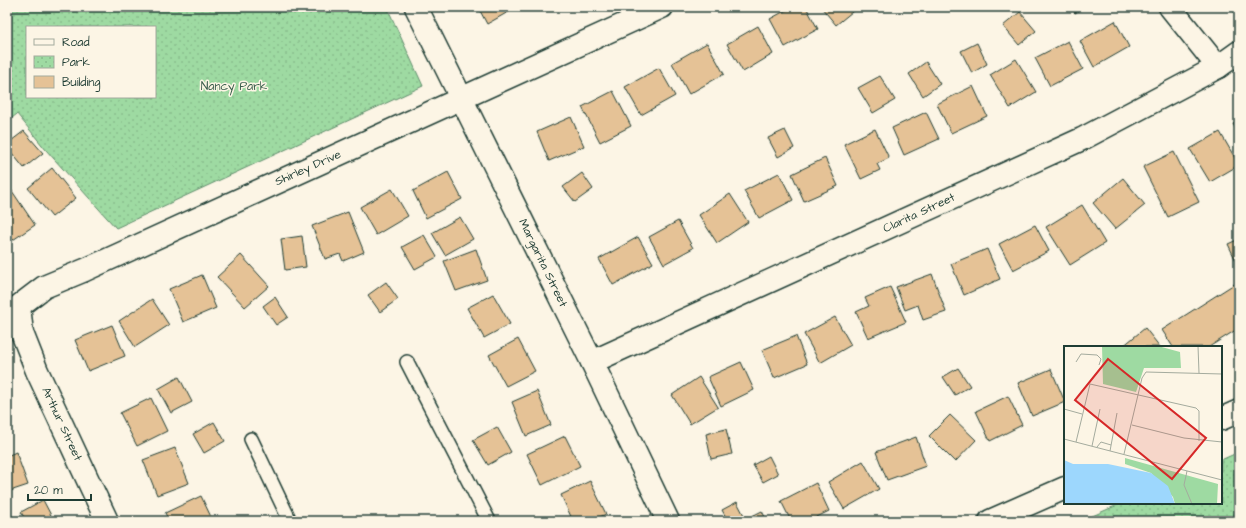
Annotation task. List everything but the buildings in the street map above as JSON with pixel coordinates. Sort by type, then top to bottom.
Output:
[{"type":"street","name":"Margarita Street","points":[[416,7],[592,362],[668,521]]},
{"type":"street","name":"Shirley Drive","points":[[37,371],[22,333],[19,306],[44,286],[85,270],[662,7]]},
{"type":"street","points":[[1170,7],[1218,67]]},
{"type":"street","name":"Clarita Street","points":[[592,362],[1082,139],[1218,67],[1239,52]]},
{"type":"street","name":"Arthur Street","points":[[37,371],[107,521]]},
{"type":"street","points":[[1222,419],[1239,411]]},
{"type":"street","points":[[990,521],[1064,488]]},
{"type":"lane","points":[[407,362],[448,438],[489,521]]},
{"type":"lane","points":[[251,439],[288,517]]},
{"type":"green space","name":"Nancy Park","points":[[7,7],[387,7],[423,86],[116,228],[46,150],[17,114],[12,118],[7,112]]},
{"type":"green space","points":[[1239,452],[1239,521],[1081,521],[1120,504],[1222,504],[1222,460]]}]
